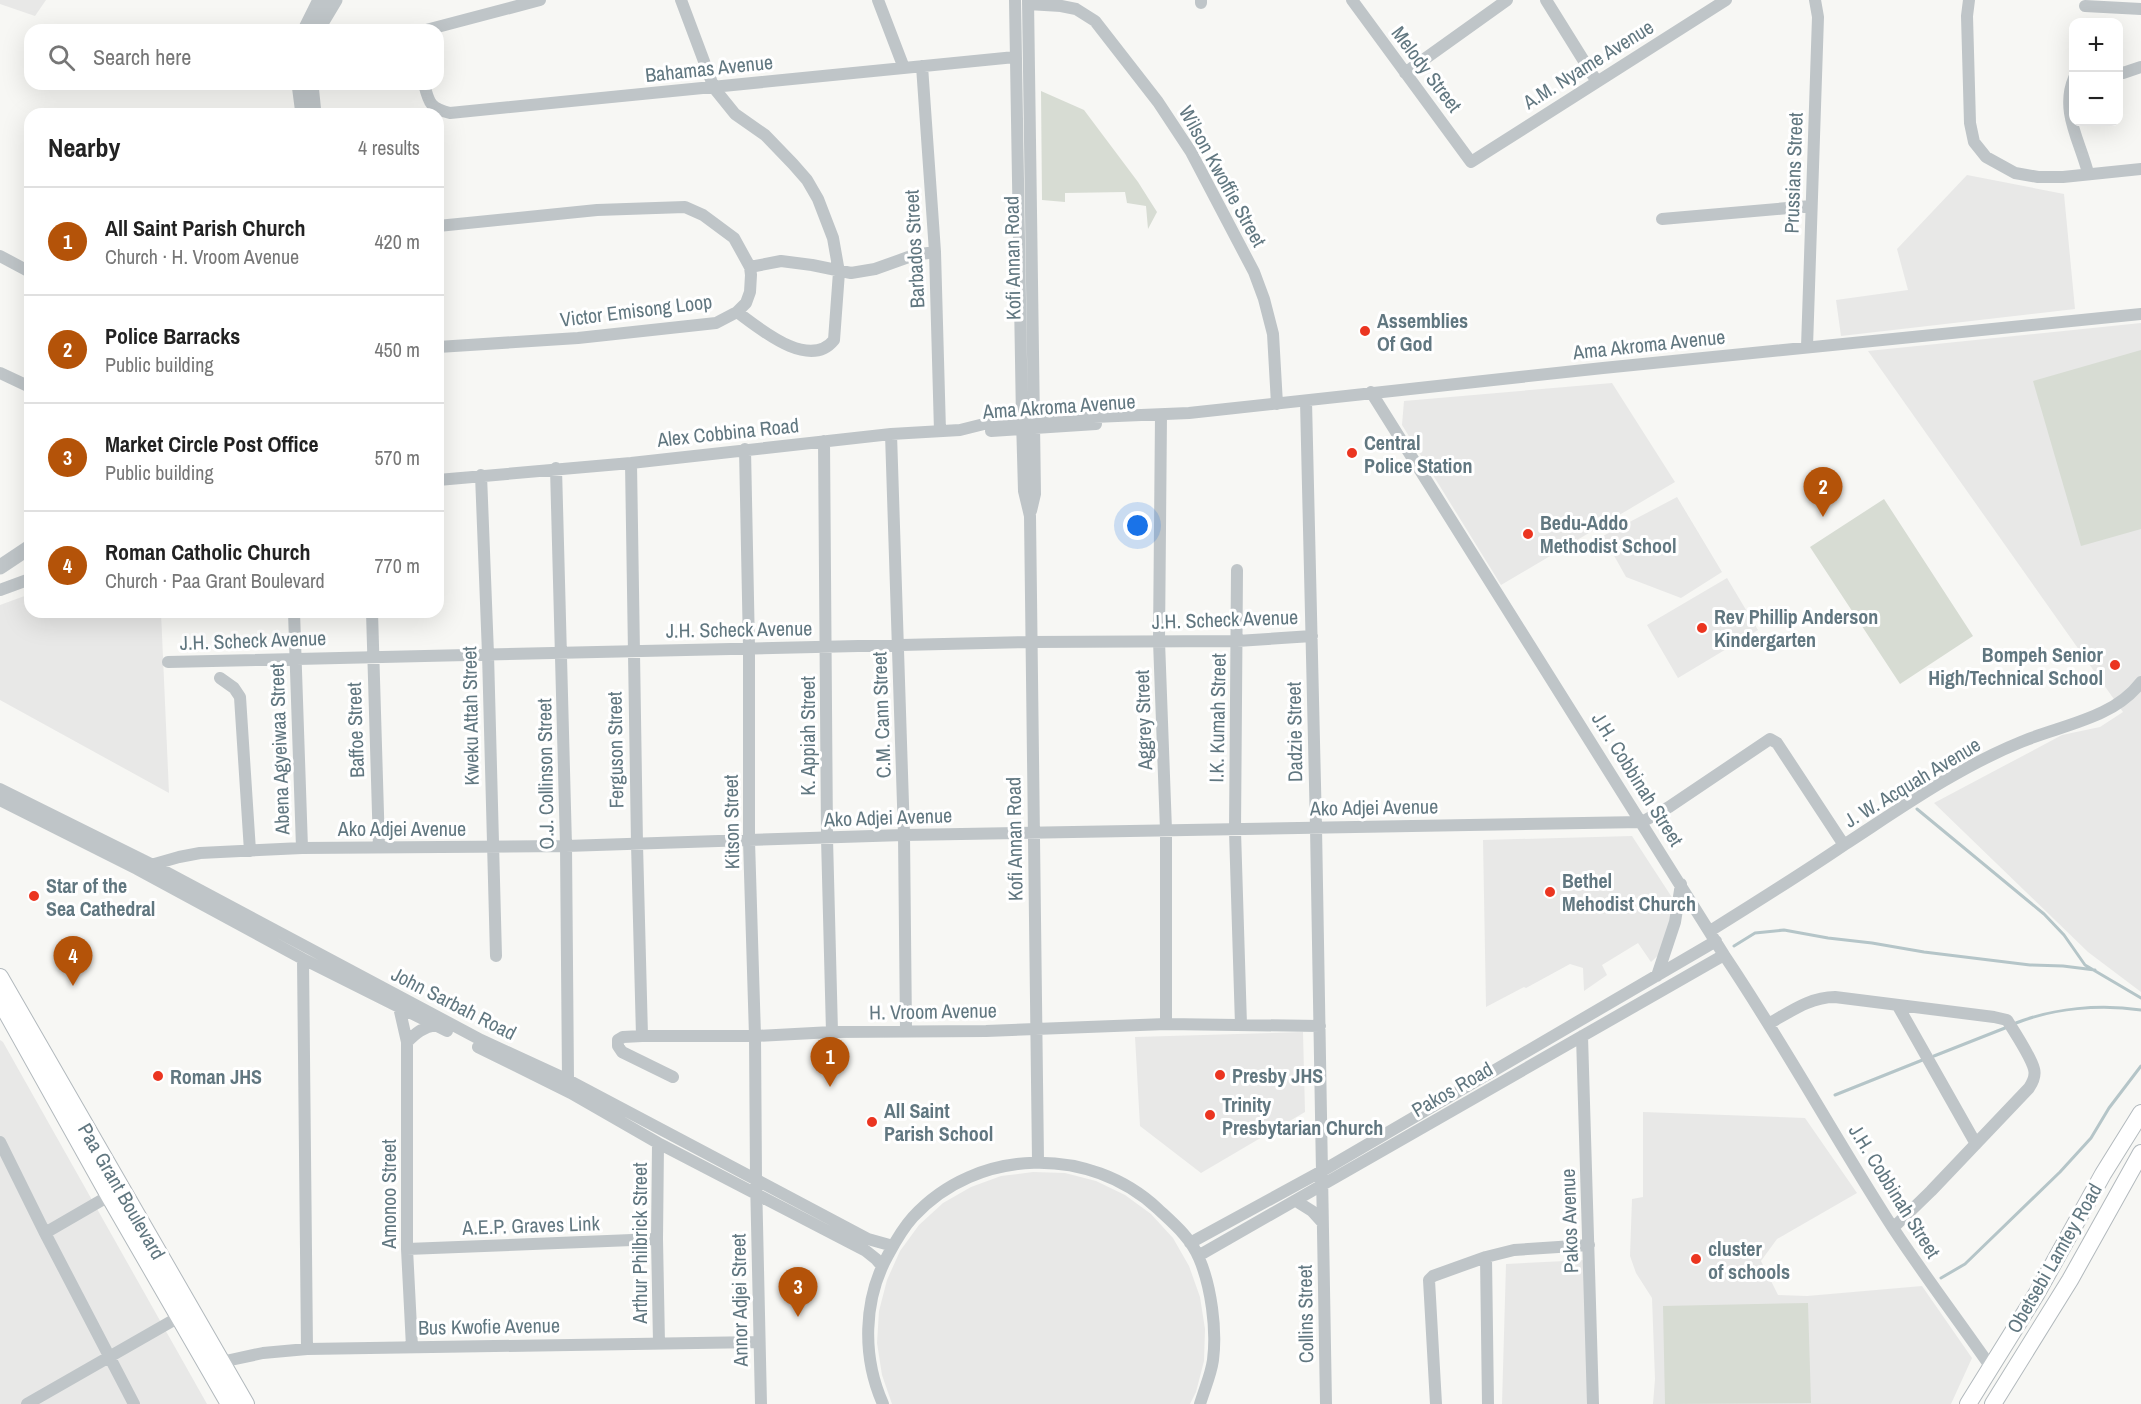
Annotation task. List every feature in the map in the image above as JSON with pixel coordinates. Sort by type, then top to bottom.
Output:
[{"type":"main road","name":"Paa Grant Boulevard","points":[[0,977],[179,1317],[229,1404]]},
{"type":"main road","name":"Paa Grant Boulevard","points":[[0,1001],[246,1404]]},
{"type":"main road","name":"Obetsebi Lamtey Road","points":[[1968,1404],[2037,1293],[2103,1174],[2141,1113]]},
{"type":"main road","name":"Obetsebi Lamtey Road","points":[[1993,1404],[2070,1280],[2141,1153]]},
{"type":"street","points":[[308,24],[320,0]]},
{"type":"street","points":[[321,24],[335,0]]},
{"type":"street","points":[[444,25],[540,0]]},
{"type":"street","points":[[681,0],[714,88],[728,107],[765,135],[807,180],[818,200],[833,238],[839,272],[834,340],[829,346],[800,350],[781,343],[737,312]]},
{"type":"street","points":[[878,0],[904,68]]},
{"type":"street","name":"Kofi Annan Road","points":[[1015,0],[1028,424]]},
{"type":"street","name":"Melody Street","points":[[1352,0],[1471,162]]},
{"type":"street","points":[[1405,73],[1507,0]]},
{"type":"street","points":[[1546,0],[1597,82]]},
{"type":"street","name":"A.M. Nyame Avenue","points":[[1471,162],[1726,0]]},
{"type":"street","name":"Prussians Street","points":[[1807,347],[1818,17],[1815,0]]},
{"type":"street","points":[[1969,0],[1967,16],[1970,111],[1974,142],[1986,157],[2015,173],[2038,177],[2063,177],[2141,169]]},
{"type":"street","name":"Kofi Annan Road","points":[[1028,2],[1028,424],[1024,491],[1030,516],[1038,1161]]},
{"type":"street","name":"Wilson Kwoffie Street","points":[[1028,2],[1076,9],[1095,21],[1158,102],[1191,152],[1250,264],[1264,299],[1272,334],[1277,404]]},
{"type":"street","points":[[2085,6],[2141,9]]},
{"type":"street","name":"Bahamas Avenue","points":[[444,112],[450,113],[714,88],[1015,57]]},
{"type":"street","name":"Barbados Street","points":[[922,66],[935,252],[940,431]]},
{"type":"street","points":[[2123,73],[2141,67]]},
{"type":"street","points":[[300,90],[302,108]]},
{"type":"street","points":[[312,90],[313,108]]},
{"type":"street","name":"Bahamas Avenue","points":[[426,90],[430,104],[435,108]]},
{"type":"street","points":[[2069,91],[2069,117]]},
{"type":"street","points":[[2072,126],[2088,173]]},
{"type":"street","points":[[1662,219],[1811,206]]},
{"type":"street","points":[[444,225],[597,210],[685,207],[703,215],[735,238],[750,267],[781,261],[851,273],[875,269],[914,255],[935,252]]},
{"type":"street","points":[[0,256],[24,269]]},
{"type":"street","name":"Victor Emisong Loop","points":[[444,347],[578,338],[716,323],[737,312],[746,303],[750,292],[750,267]]},
{"type":"street","name":"Ama Akroma Avenue","points":[[1028,424],[1143,421],[1161,415],[1306,401],[1371,392],[2141,314]]},
{"type":"street","points":[[0,373],[24,384]]},
{"type":"street","name":"J.H. Cobbinah Street","points":[[1371,392],[1724,955],[1770,1023],[1893,1228],[1990,1366]]},
{"type":"street","name":"Dadzie Street","points":[[1306,401],[1322,1171]]},
{"type":"street","name":"Aggrey Street","points":[[1161,415],[1159,641],[1166,830],[1166,1024]]},
{"type":"street","name":"Alex Cobbina Road","points":[[444,479],[631,463],[891,434],[960,430],[984,424],[1028,424]]},
{"type":"street","name":"C.M. Cann Street","points":[[891,434],[904,835],[906,1030]]},
{"type":"street","name":"K. Appiah Street","points":[[824,441],[827,838],[832,1032]]},
{"type":"street","name":"Kitson Street","points":[[745,449],[757,1194]]},
{"type":"street","name":"Ferguson Street","points":[[631,463],[642,1036]]},
{"type":"street","name":"O.J. Collinson Street","points":[[556,468],[566,846],[568,1080]]},
{"type":"street","name":"Kweku Attah Street","points":[[480,475],[488,654],[496,956]]},
{"type":"street","points":[[0,567],[24,552]]},
{"type":"street","name":"I.K. Kumah Street","points":[[1237,570],[1235,831],[1241,1025]]},
{"type":"street","points":[[0,590],[24,581]]},
{"type":"street","name":"Abena Agyeiwaa Street","points":[[294,618],[302,848]]},
{"type":"street","name":"Baffoe Street","points":[[372,618],[379,847]]},
{"type":"street","name":"J.H. Scheck Avenue","points":[[168,662],[826,646],[1238,641],[1312,636]]},
{"type":"street","points":[[220,678],[234,688],[240,697],[250,851]]},
{"type":"street","name":"J. W. Acquah Avenue","points":[[1713,936],[1844,845],[1965,768],[2020,742],[2100,714],[2117,705],[2141,682]]},
{"type":"street","points":[[1642,822],[1669,807],[1770,739],[1777,743],[1844,845]]},
{"type":"street","name":"John Sarbah Road","points":[[0,789],[151,864],[482,1040],[568,1080],[868,1239],[893,1246]]},
{"type":"street","name":"John Sarbah Road","points":[[0,800],[571,1094],[658,1143],[866,1251],[882,1266]]},
{"type":"street","name":"Ako Adjei Avenue","points":[[137,869],[200,853],[302,848],[566,846],[904,835],[1166,830],[1235,831],[1316,827],[1642,822]]},
{"type":"street","points":[[1657,976],[1676,922],[1681,884]]},
{"type":"street","name":"Pakos Road","points":[[1190,1243],[1322,1171],[1657,976],[1713,936]]},
{"type":"street","name":"Pakos Road","points":[[1198,1256],[1323,1187],[1724,955]]},
{"type":"street","points":[[303,958],[307,1349]]},
{"type":"street","points":[[1770,1023],[1822,997],[2007,1020],[2034,1068],[2034,1078],[2030,1088],[1932,1191],[1893,1228]]},
{"type":"street","points":[[1898,1006],[1976,1144]]},
{"type":"street","name":"Amonoo Street","points":[[399,1007],[407,1042],[407,1249],[412,1347]]},
{"type":"street","name":"H. Vroom Avenue","points":[[673,1077],[622,1052],[618,1046],[618,1040],[623,1037],[642,1036],[755,1036],[906,1030],[986,1031],[1166,1024],[1320,1026]]},
{"type":"street","points":[[407,1042],[420,1031],[436,1025]]},
{"type":"street","name":"Pakos Avenue","points":[[1582,1036],[1593,1404]]},
{"type":"street","points":[[0,1142],[134,1404]]},
{"type":"street","name":"Arthur Philbrick Street","points":[[658,1143],[659,1343]]},
{"type":"street","points":[[883,1404],[876,1390],[869,1355],[868,1320],[874,1286],[893,1246],[913,1217],[947,1189],[988,1170],[1038,1161],[1072,1164],[1110,1176],[1144,1196],[1190,1243],[1198,1256],[1212,1308],[1213,1361],[1200,1404]]},
{"type":"street","name":"Collins Street","points":[[1322,1171],[1326,1404]]},
{"type":"street","points":[[45,1233],[115,1192]]},
{"type":"street","name":"Annor Adjei Street","points":[[757,1194],[761,1404]]},
{"type":"street","points":[[1296,1201],[1312,1211],[1322,1222]]},
{"type":"street","name":"A.E.P. Graves Link","points":[[407,1249],[657,1239]]},
{"type":"street","points":[[1436,1404],[1429,1280],[1433,1276],[1486,1257],[1532,1248],[1589,1245]]},
{"type":"street","points":[[1486,1257],[1488,1404]]},
{"type":"street","points":[[27,1404],[179,1317]]},
{"type":"street","name":"Bus Kwofie Avenue","points":[[220,1362],[263,1353],[307,1349],[759,1342]]},
{"type":"shaded area","points":[[0,0],[46,0],[35,16],[0,4]]},
{"type":"shaded area","points":[[1041,91],[1084,110],[1138,182],[1157,212],[1148,229],[1146,206],[1127,203],[1125,192],[1065,193],[1065,202],[1042,200]]},
{"type":"shaded area","points":[[1967,175],[2064,194],[2075,309],[1841,336],[1836,300],[1908,290],[1897,249]]},
{"type":"shaded area","name":"Bompeh Senior High/Technical School","points":[[2141,323],[2141,992],[2088,952],[1934,803],[2062,735],[2100,727],[2123,712],[1868,351]]},
{"type":"shaded area","points":[[2141,350],[2141,529],[2081,546],[2033,381]]},
{"type":"shaded area","name":"Bedu-Addo Methodist School","points":[[1612,383],[1675,482],[1501,585],[1402,425],[1404,401]]},
{"type":"shaded area","points":[[1677,497],[1722,572],[1681,598],[1626,577],[1603,536]]},
{"type":"shaded area","points":[[1884,499],[1973,636],[1900,684],[1810,547]]},
{"type":"shaded area","name":"Rev Phillip Anderson Kindergarten","points":[[1727,578],[1758,630],[1678,678],[1647,625]]},
{"type":"shaded area","points":[[24,596],[24,618],[161,618],[169,793],[0,700],[0,605]]},
{"type":"shaded area","points":[[1632,836],[1673,899],[1665,949],[1651,962],[1638,943],[1602,965],[1607,975],[1584,991],[1583,968],[1570,964],[1486,1007],[1483,840]]},
{"type":"shaded area","name":"Presby JHS","points":[[1303,1032],[1305,1112],[1201,1173],[1140,1126],[1135,1037]]},
{"type":"shaded area","points":[[0,1040],[3,1042],[207,1404],[0,1404]]},
{"type":"shaded area","name":"cluster of schools","points":[[1643,1112],[1805,1118],[1857,1193],[1777,1239],[1761,1261],[1778,1295],[1807,1296],[1922,1286],[1972,1358],[1951,1404],[1653,1404],[1655,1379],[1652,1298],[1636,1273],[1630,1256],[1632,1199],[1643,1197]]},
{"type":"shaded area","points":[[1033,1172],[1065,1173],[1096,1181],[1125,1195],[1151,1214],[1173,1238],[1189,1266],[1200,1297],[1205,1329],[1204,1361],[1196,1392],[1190,1404],[892,1404],[882,1375],[877,1343],[879,1311],[887,1280],[900,1251],[919,1225],[943,1203],[971,1187],[1001,1176]]},
{"type":"shaded area","points":[[1586,1260],[1591,1404],[1502,1404],[1506,1264]]},
{"type":"shaded area","points":[[1808,1303],[1811,1403],[1665,1404],[1663,1306]]},
{"type":"waterway","points":[[1917,809],[2044,914],[2064,935],[2085,965],[2141,998]]},
{"type":"waterway","points":[[1734,946],[1755,933],[1784,930],[1924,952],[2030,965],[2095,970]]},
{"type":"waterway","points":[[2016,1023],[2046,1014],[2077,1009],[2110,1007],[2141,1010]]},
{"type":"waterway","points":[[1934,1056],[2005,1028]]},
{"type":"waterway","points":[[1835,1095],[1925,1059]]},
{"type":"waterway","points":[[1941,1278],[1965,1264],[2060,1172],[2091,1138],[2109,1108],[2141,1066]]},
{"type":"place","name":"Assemblies Of God","points":[[1365,331]]},
{"type":"place","name":"Central Police Station","points":[[1352,453]]},
{"type":"place","name":"Police Barracks","points":[[1823,517]]},
{"type":"place","name":"Bedu-Addo Methodist School","points":[[1528,534]]},
{"type":"place","name":"Rev Phillip Anderson Kindergarten","points":[[1702,628]]},
{"type":"place","name":"Bompeh Senior High/Technical School","points":[[2115,665]]},
{"type":"place","name":"Bethel Mehodist Church","points":[[1550,892]]},
{"type":"place","name":"Star of the Sea Cathedral","points":[[34,896]]},
{"type":"place","name":"Roman Catholic Church","points":[[73,986]]},
{"type":"place","name":"Presby JHS","points":[[1220,1075]]},
{"type":"place","name":"Roman JHS","points":[[158,1076]]},
{"type":"place","name":"All Saint Parish Church","points":[[830,1087]]},
{"type":"place","name":"Trinity Presbytarian Church","points":[[1210,1115]]},
{"type":"place","name":"All Saint Parish School","points":[[872,1122]]},
{"type":"place","name":"cluster of schools","points":[[1696,1259]]},
{"type":"place","name":"Market Circle Post Office","points":[[798,1317]]}]
